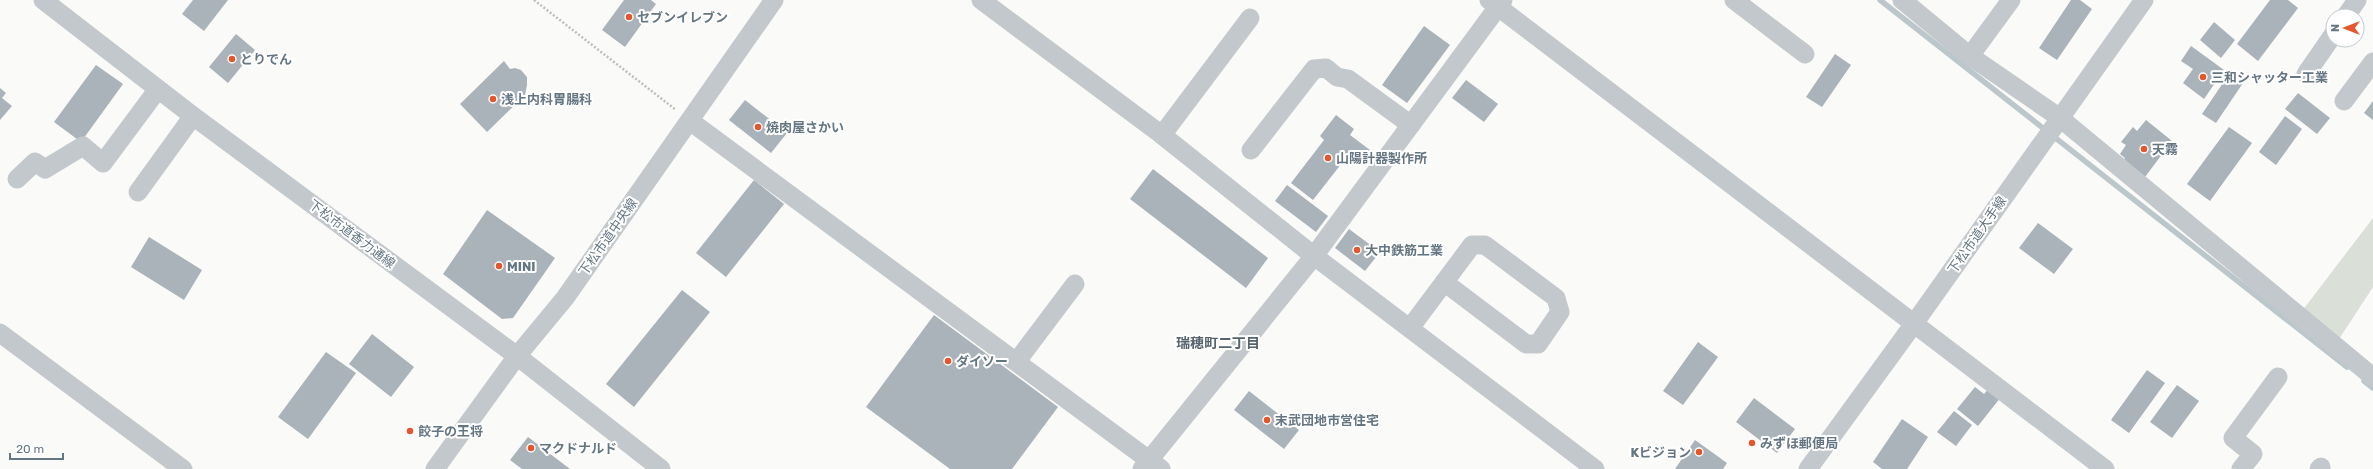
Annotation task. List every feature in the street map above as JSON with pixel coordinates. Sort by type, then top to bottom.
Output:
[{"type":"street","name":"下松市道香力通線","points":[[43,0],[193,116],[517,356],[661,469]]},
{"type":"street","name":"下松市道中央線","points":[[435,469],[517,356],[565,298],[774,0]]},
{"type":"street","points":[[981,0],[1162,135],[1314,256],[1595,469]]},
{"type":"street","points":[[1734,0],[1805,54]]},
{"type":"street","points":[[1902,0],[1970,56],[2060,118],[2373,377]]},
{"type":"street","points":[[1970,56],[2011,0]]},
{"type":"street","name":"下松市道大手線","points":[[1808,469],[1913,325],[2144,0]]},
{"type":"street","points":[[690,121],[1017,360],[1151,466],[1314,256],[1411,125],[1496,2],[1913,325],[2105,469]]},
{"type":"street","points":[[1162,135],[1250,18]]},
{"type":"street","points":[[2306,74],[2325,47]]},
{"type":"street","points":[[2344,101],[2373,62]]},
{"type":"street","points":[[1252,150],[1314,69],[1326,68],[1337,76],[1348,79],[1411,125]]},
{"type":"street","points":[[17,179],[35,162],[45,170],[83,146],[103,163],[158,89]]},
{"type":"street","points":[[138,192],[193,116]]},
{"type":"street","points":[[1410,328],[1444,282],[1472,246],[1485,245],[1556,298],[1560,312],[1538,344],[1526,344],[1444,282]]},
{"type":"street","points":[[1017,360],[1074,284]]},
{"type":"street","points":[[0,333],[183,469]]},
{"type":"street","points":[[2241,469],[2253,454],[2233,438],[2278,376]]},
{"type":"path","points":[[534,0],[690,121]]},
{"type":"shaded area","points":[[2373,218],[2373,287],[2339,339],[2302,311]]},
{"type":"building","points":[[193,0],[228,0],[204,31],[182,14]]},
{"type":"building","name":"セブンイレブン","points":[[624,0],[651,0],[656,4],[625,47],[602,30]]},
{"type":"building","points":[[2071,0],[2080,0],[2092,9],[2057,60],[2039,48]]},
{"type":"building","points":[[2270,0],[2288,0],[2298,8],[2258,61],[2237,44]]},
{"type":"building","points":[[2214,22],[2235,40],[2221,58],[2200,40]]},
{"type":"building","points":[[1424,26],[1450,45],[1407,103],[1382,85]]},
{"type":"building","name":"とりでん","points":[[236,34],[255,50],[228,83],[209,67]]},
{"type":"building","name":"三和シャッター工業","points":[[2191,46],[2224,70],[2204,99],[2183,83],[2193,69],[2181,61]]},
{"type":"building","points":[[1835,54],[1851,65],[1822,107],[1806,97]]},
{"type":"building","name":"浅上内科胃腸科","points":[[504,61],[510,69],[515,68],[521,70],[527,77],[525,95],[487,132],[460,104]]},
{"type":"building","points":[[96,65],[123,84],[81,142],[54,122]]},
{"type":"building","points":[[2229,74],[2243,83],[2216,123],[2202,114]]},
{"type":"building","points":[[1466,80],[1498,104],[1484,122],[1452,98]]},
{"type":"building","points":[[0,88],[6,93],[2,98],[12,106],[0,120]]},
{"type":"building","points":[[2298,93],[2330,118],[2317,134],[2285,109]]},
{"type":"building","name":"焼肉屋さかい","points":[[745,100],[787,133],[771,153],[729,120]]},
{"type":"building","points":[[2373,101],[2373,120],[2364,113]]},
{"type":"building","name":"山陽計器製作所","points":[[1336,115],[1354,129],[1350,135],[1370,150],[1360,163],[1349,154],[1313,200],[1291,183],[1324,140],[1320,136]]},
{"type":"building","points":[[2285,116],[2302,129],[2276,165],[2259,152]]},
{"type":"building","name":"天霧","points":[[2146,120],[2172,141],[2145,177],[2120,165],[2125,158],[2120,154],[2126,145],[2121,142],[2133,127],[2137,131]]},
{"type":"building","points":[[2229,127],[2252,143],[2210,201],[2187,184]]},
{"type":"building","points":[[1153,169],[1268,258],[1246,288],[1130,199]]},
{"type":"building","points":[[754,180],[784,204],[726,277],[696,253]]},
{"type":"building","points":[[1287,185],[1328,216],[1316,232],[1275,201]]},
{"type":"building","name":"MINI","points":[[487,210],[555,258],[513,318],[502,319],[443,274]]},
{"type":"building","points":[[2038,223],[2073,249],[2054,274],[2019,248]]},
{"type":"building","name":"大中鉄筋工業","points":[[1349,229],[1380,252],[1365,271],[1335,248]]},
{"type":"building","points":[[149,237],[202,270],[184,300],[131,267]]},
{"type":"building","points":[[682,290],[710,312],[634,407],[606,384]]},
{"type":"building","name":"ダイソー","points":[[934,315],[1058,407],[1012,469],[950,469],[866,407]]},
{"type":"building","points":[[372,334],[414,367],[391,397],[349,364]]},
{"type":"building","points":[[1698,342],[1718,357],[1683,405],[1663,391]]},
{"type":"building","points":[[326,352],[356,373],[308,439],[278,417]]},
{"type":"building","points":[[2147,370],[2165,383],[2129,433],[2111,420]]},
{"type":"building","points":[[2177,385],[2199,401],[2172,438],[2150,422]]},
{"type":"building","points":[[1975,387],[1984,394],[1990,387],[2001,397],[1978,426],[1957,409]]},
{"type":"building","name":"末武団地市営住宅","points":[[1249,391],[1299,430],[1284,449],[1234,410]]},
{"type":"building","points":[[1754,398],[1795,429],[1777,453],[1736,422]]},
{"type":"building","points":[[1954,411],[1972,425],[1956,446],[1937,432]]},
{"type":"building","points":[[1902,419],[1928,437],[1907,469],[1882,469],[1873,462]]},
{"type":"building","name":"マクドナルド","points":[[528,437],[570,469],[522,469],[510,460]]},
{"type":"building","name":"Kビジョン","points":[[1695,440],[1727,463],[1723,469],[1675,469]]},
{"type":"waterway","points":[[1880,0],[2347,367]]},
{"type":"waterway","points":[[2364,381],[2373,388]]},
{"type":"place","name":"セブンイレブン","points":[[629,17]]},
{"type":"place","name":"とりでん","points":[[232,59]]},
{"type":"place","name":"三和シャッター工業","points":[[2203,77]]},
{"type":"place","name":"浅上内科胃腸科","points":[[493,99]]},
{"type":"place","name":"焼肉屋さかい","points":[[758,127]]},
{"type":"place","name":"天霧","points":[[2144,149]]},
{"type":"place","name":"山陽計器製作所","points":[[1328,158]]},
{"type":"place","name":"大中鉄筋工業","points":[[1357,250]]},
{"type":"place","name":"MINI","points":[[499,266]]},
{"type":"place","name":"ダイソー","points":[[948,361]]},
{"type":"place","name":"末武団地市営住宅","points":[[1267,420]]},
{"type":"place","name":"餃子の王将","points":[[410,431]]},
{"type":"place","name":"みずほ郵便局","points":[[1752,443]]},
{"type":"place","name":"マクドナルド","points":[[531,448]]},
{"type":"place","name":"Kビジョン","points":[[1699,452]]},
{"type":"district","name":"瑞穂町二丁目","points":[[1218,343]]}]
